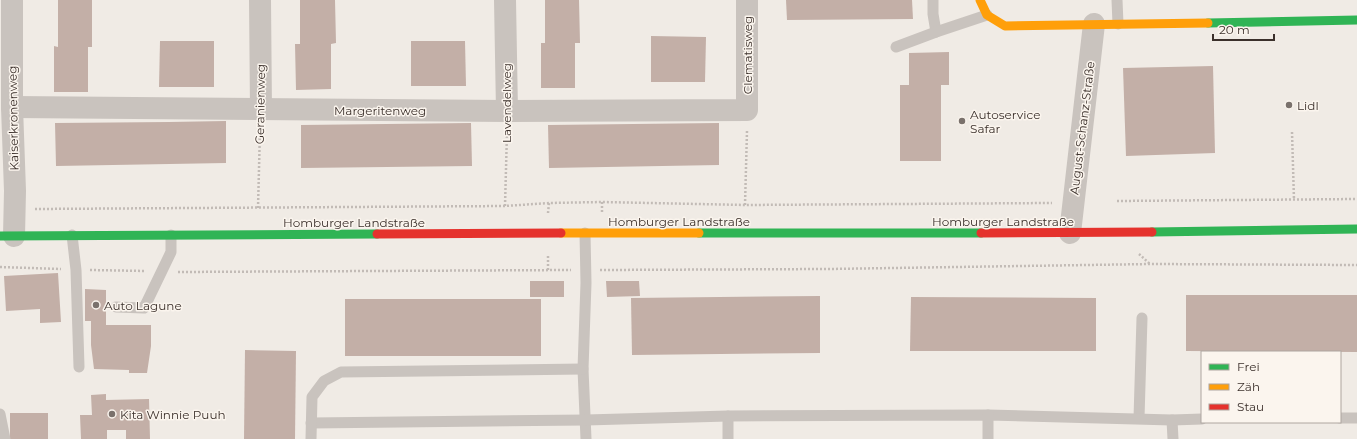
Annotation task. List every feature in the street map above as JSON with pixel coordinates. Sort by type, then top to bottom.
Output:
[{"type":"street","name":"Kaiserkronenweg","points":[[7,236],[15,190],[6,107],[12,0]]},
{"type":"street","name":"Geranienweg","points":[[260,0],[261,110]]},
{"type":"street","name":"Lavendelweg","points":[[505,0],[507,111]]},
{"type":"street","name":"Clematisweg","points":[[747,0],[747,110]]},
{"type":"street","points":[[980,0],[987,15],[1005,26],[1357,20]]},
{"type":"street","name":"August-Schanz-Straße","points":[[1070,233],[1094,24]]},
{"type":"street","name":"Margeritenweg","points":[[6,107],[507,111],[747,110]]},
{"type":"street","name":"Homburger Landstraße","points":[[7,236],[585,233],[1070,233],[1357,229]]},
{"type":"lane","points":[[932,0],[936,32]]},
{"type":"lane","points":[[1117,0],[1118,24]]},
{"type":"lane","points":[[896,47],[987,15]]},
{"type":"lane","points":[[585,233],[586,283],[584,369],[586,439]]},
{"type":"lane","points":[[72,235],[76,270],[79,367]]},
{"type":"lane","points":[[116,307],[144,308],[171,252],[171,235]]},
{"type":"lane","points":[[1139,418],[1142,318]]},
{"type":"lane","points":[[312,439],[312,397],[324,381],[341,372],[584,369]]},
{"type":"lane","points":[[0,414],[5,439]]},
{"type":"lane","points":[[311,423],[586,420],[728,416],[988,415],[1201,420]]},
{"type":"lane","points":[[988,415],[988,439]]},
{"type":"lane","points":[[728,416],[728,439]]},
{"type":"lane","points":[[1341,418],[1357,418]]},
{"type":"lane","points":[[1172,420],[1173,439]]},
{"type":"path","name":"Geranienweg","points":[[258,208],[261,110]]},
{"type":"path","name":"Lavendelweg","points":[[505,206],[507,111]]},
{"type":"path","points":[[1292,132],[1294,200]]},
{"type":"path","points":[[745,205],[746,153]]},
{"type":"path","points":[[1117,201],[1357,199]]},
{"type":"path","points":[[38,209],[505,206],[602,202],[745,205],[1038,203]]},
{"type":"path","points":[[607,270],[828,269],[1151,264],[1357,265]]},
{"type":"path","points":[[0,267],[161,272],[562,270]]},
{"type":"building","points":[[58,0],[92,0],[92,47],[88,47],[88,92],[54,92],[54,46],[58,47]]},
{"type":"building","points":[[300,0],[335,0],[336,43],[331,44],[331,89],[296,90],[295,44],[300,44]]},
{"type":"building","points":[[545,0],[579,0],[580,43],[575,43],[575,88],[541,88],[541,43],[545,43]]},
{"type":"building","points":[[786,0],[912,0],[913,19],[787,20]]},
{"type":"building","points":[[651,36],[706,37],[705,82],[651,82]]},
{"type":"building","points":[[160,41],[214,41],[214,87],[159,87]]},
{"type":"building","points":[[411,41],[465,41],[466,86],[411,86]]},
{"type":"building","points":[[949,52],[949,85],[941,85],[941,161],[900,161],[900,85],[909,85],[909,53]]},
{"type":"building","points":[[1213,66],[1215,153],[1126,156],[1123,68]]},
{"type":"building","points":[[226,121],[226,163],[56,166],[55,123]]},
{"type":"building","points":[[471,123],[472,166],[301,168],[301,125]]},
{"type":"building","points":[[719,123],[719,165],[549,168],[548,125]]},
{"type":"building","points":[[58,273],[61,322],[40,323],[40,309],[6,311],[4,276]]},
{"type":"building","points":[[530,281],[564,281],[564,297],[530,297]]},
{"type":"building","points":[[606,281],[639,281],[640,296],[607,297]]},
{"type":"building","points":[[85,289],[106,290],[106,325],[151,325],[151,346],[147,373],[129,373],[129,370],[94,369],[91,345],[91,321],[85,321]]},
{"type":"building","points":[[1186,295],[1357,295],[1357,352],[1186,351]]},
{"type":"building","points":[[820,296],[820,353],[632,355],[631,298]]},
{"type":"building","points":[[911,297],[1096,298],[1096,351],[910,351]]},
{"type":"building","points":[[345,299],[541,299],[541,356],[345,356]]},
{"type":"building","points":[[245,350],[296,351],[295,439],[244,439]]},
{"type":"building","points":[[106,394],[106,400],[149,399],[150,439],[126,439],[126,430],[107,430],[107,439],[81,439],[80,415],[92,415],[91,395]]},
{"type":"building","points":[[10,413],[48,413],[48,439],[10,439]]},
{"type":"traffic: fast","points":[[1208,23],[1357,20]]},
{"type":"traffic: fast","points":[[1152,232],[1357,229]]},
{"type":"traffic: fast","points":[[699,233],[981,233]]},
{"type":"traffic: fast","points":[[0,236],[377,234]]},
{"type":"traffic: slow","points":[[980,0],[987,15],[1005,26],[1208,23]]},
{"type":"traffic: slow","points":[[561,233],[699,233]]},
{"type":"traffic: jam","points":[[981,233],[1152,232]]},
{"type":"traffic: jam","points":[[377,234],[561,233]]},
{"type":"place","name":"Lidl","points":[[1289,105]]},
{"type":"place","name":"Autoservice Safar","points":[[962,121]]},
{"type":"place","name":"Auto Lagune","points":[[96,305]]},
{"type":"place","name":"Kita Winnie Puuh","points":[[112,414]]}]
